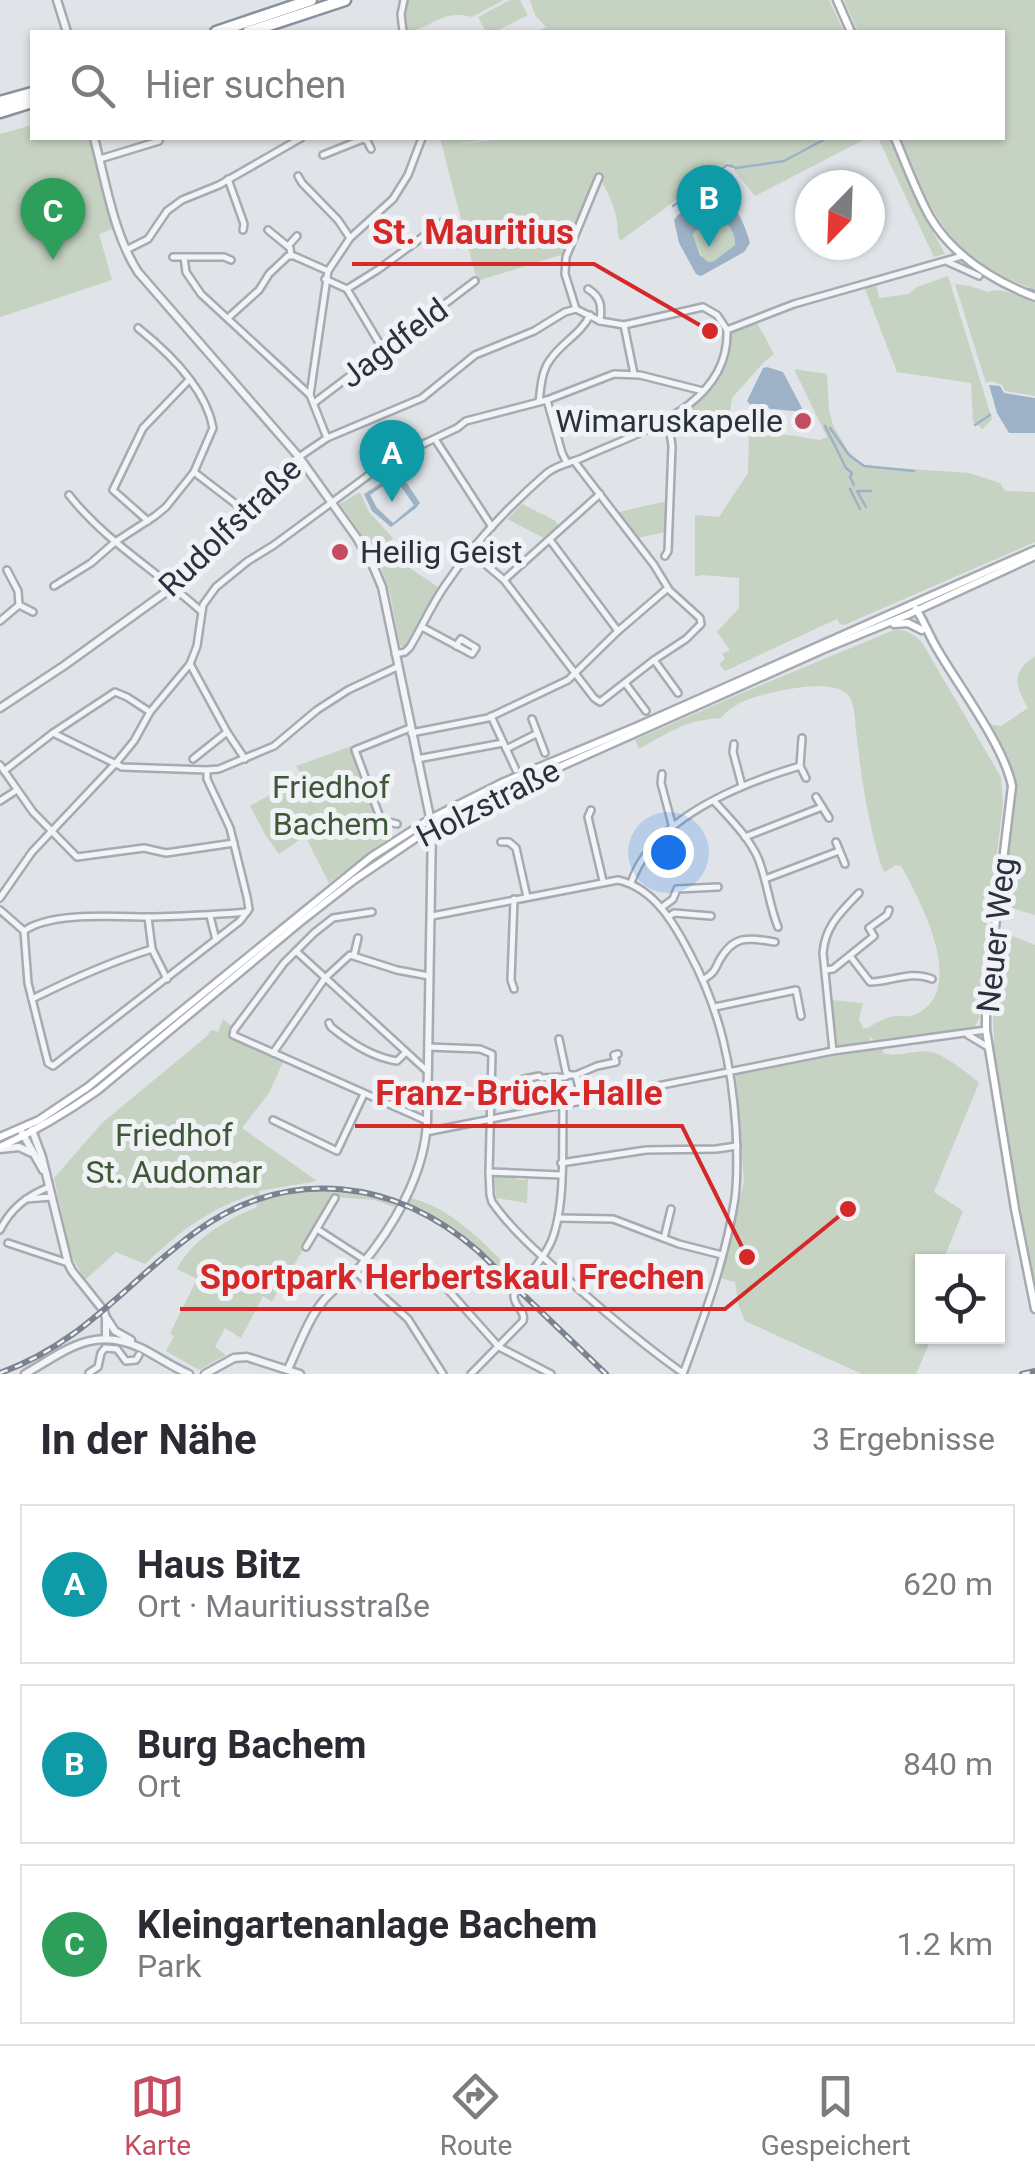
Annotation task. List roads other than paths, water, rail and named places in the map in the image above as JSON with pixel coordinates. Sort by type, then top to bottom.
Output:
[{"type":"highway","points":[[222,30],[311,0]]},
{"type":"highway","points":[[254,30],[344,0]]},
{"type":"highway","points":[[0,102],[30,93]]},
{"type":"highway","points":[[0,112],[30,103]]},
{"type":"main road","points":[[837,0],[849,29]]},
{"type":"main road","points":[[896,140],[930,217],[964,256],[1000,281],[1035,296]]},
{"type":"main road","name":"Holzstraße","points":[[431,823],[883,626],[952,587],[1035,553]]},
{"type":"main road","name":"Holzstraße","points":[[0,1138],[69,1111],[98,1090],[299,922],[431,823],[504,782],[934,603],[1035,553]]},
{"type":"main road","points":[[883,626],[908,622],[924,627],[934,603]]},
{"type":"main road","name":"Neuer Weg","points":[[914,609],[997,748],[1012,786],[986,1030],[1035,1309]]},
{"type":"main road","name":"Holzstraße","points":[[0,1148],[22,1132]]},
{"type":"street","points":[[402,30],[404,0]]},
{"type":"street","points":[[60,1],[67,30]]},
{"type":"street","points":[[95,140],[126,250],[138,272],[300,457],[377,574],[431,823],[426,1132],[417,1171],[389,1226],[365,1260],[320,1304],[287,1372]]},
{"type":"street","points":[[126,250],[148,239],[173,206],[297,140]]},
{"type":"street","points":[[364,140],[371,150]]},
{"type":"street","points":[[327,438],[310,395],[325,279],[350,238],[393,199],[408,175],[421,140]]},
{"type":"street","points":[[100,159],[149,141]]},
{"type":"street","points":[[323,155],[347,141]]},
{"type":"street","points":[[298,176],[350,238]]},
{"type":"street","points":[[396,654],[407,650],[446,583],[492,527],[550,471],[668,419],[714,380],[720,366],[727,330],[717,315],[703,307],[624,325],[600,321],[576,309],[565,262],[598,177]]},
{"type":"street","points":[[228,179],[244,230]]},
{"type":"street","points":[[347,289],[447,218]]},
{"type":"street","points":[[268,230],[288,246],[292,255]]},
{"type":"street","points":[[288,246],[297,236]]},
{"type":"street","points":[[228,318],[259,290],[284,258],[292,255],[328,270]]},
{"type":"street","points":[[173,257],[224,256],[231,260]]},
{"type":"street","points":[[727,330],[794,304],[964,256]]},
{"type":"street","points":[[184,257],[186,272],[195,287],[310,395]]},
{"type":"street","points":[[945,261],[979,276]]},
{"type":"street","points":[[325,279],[347,289],[384,351]]},
{"type":"street","name":"Jagdfeld","points":[[313,404],[475,282]]},
{"type":"street","points":[[588,288],[601,303],[600,321]]},
{"type":"street","name":"Rudolfstraße","points":[[0,708],[173,587],[240,508],[327,438],[422,398],[474,355],[576,309]]},
{"type":"street","points":[[539,402],[548,362],[586,325],[590,316]]},
{"type":"street","points":[[624,325],[634,374]]},
{"type":"street","points":[[54,586],[166,508],[194,472],[213,424],[196,388],[138,328]]},
{"type":"street","points":[[0,898],[50,830],[116,763],[150,712],[190,664],[197,646],[201,610],[216,587],[377,468],[466,421],[548,400],[606,376],[634,374],[702,392]]},
{"type":"street","points":[[148,521],[113,490],[144,428],[189,380]]},
{"type":"street","points":[[471,552],[504,580],[600,702],[700,626],[702,622],[666,585],[600,494],[562,453],[548,400]]},
{"type":"street","points":[[665,556],[672,446],[668,419]]},
{"type":"street","points":[[435,440],[492,527]]},
{"type":"street","points":[[194,472],[240,508]]},
{"type":"street","points":[[69,494],[94,524],[201,610]]},
{"type":"street","points":[[504,580],[600,494]]},
{"type":"street","points":[[550,540],[618,631]]},
{"type":"street","points":[[6,570],[18,591],[20,605]]},
{"type":"street","points":[[397,824],[381,820],[355,750],[410,731],[491,716],[568,680],[666,585]]},
{"type":"street","points":[[20,605],[33,612]]},
{"type":"street","points":[[0,620],[20,605]]},
{"type":"street","points":[[422,627],[456,646]]},
{"type":"street","points":[[654,660],[678,693]]},
{"type":"street","points":[[190,664],[245,758]]},
{"type":"street","points":[[53,732],[122,767],[220,769],[274,746],[348,690],[397,667]]},
{"type":"street","points":[[625,682],[646,711]]},
{"type":"street","points":[[150,712],[115,692],[2,768],[33,812],[80,858],[144,848],[166,853],[234,843]]},
{"type":"street","points":[[491,716],[516,770]]},
{"type":"street","points":[[532,720],[546,753]]},
{"type":"street","points":[[193,759],[203,756],[227,732]]},
{"type":"street","points":[[417,759],[505,746],[536,734]]},
{"type":"street","points":[[802,738],[800,766],[806,778]]},
{"type":"street","points":[[734,744],[742,786]]},
{"type":"street","points":[[631,883],[642,858],[673,828],[742,786],[800,766]]},
{"type":"street","points":[[0,910],[24,931],[28,983],[50,1066],[167,979],[247,912],[234,843],[206,770]]},
{"type":"street","points":[[662,774],[673,828]]},
{"type":"street","points":[[0,802],[17,790]]},
{"type":"street","points":[[816,797],[829,818]]},
{"type":"street","points":[[714,801],[746,836],[758,858],[778,927]]},
{"type":"street","points":[[746,836],[822,806]]},
{"type":"street","points":[[591,810],[588,817],[602,882]]},
{"type":"street","points":[[501,842],[516,848],[527,897]]},
{"type":"street","points":[[836,842],[845,864]]},
{"type":"street","points":[[766,880],[839,851]]},
{"type":"street","points":[[428,1047],[490,1051],[492,1202],[543,1257],[632,1336],[683,1374],[722,1256],[735,1199],[736,1146],[730,1071],[704,978],[668,917],[646,892],[618,880],[432,916]]},
{"type":"street","points":[[660,908],[674,899],[676,889],[718,887]]},
{"type":"street","points":[[832,1051],[823,953],[826,932],[858,893]]},
{"type":"street","points":[[514,899],[514,988]]},
{"type":"street","points":[[826,970],[874,936],[868,928],[889,910]]},
{"type":"street","points":[[24,931],[36,924],[101,916],[247,912]]},
{"type":"street","points":[[372,912],[333,918],[296,950],[264,988],[233,1035],[426,1121]]},
{"type":"street","points":[[668,917],[674,913],[710,916]]},
{"type":"street","points":[[210,916],[216,940]]},
{"type":"street","points":[[148,917],[152,949],[167,979]]},
{"type":"street","points":[[354,955],[358,938]]},
{"type":"street","points":[[704,978],[710,976],[725,952],[739,940],[775,942]]},
{"type":"street","points":[[32,1000],[88,972],[152,949]]},
{"type":"street","points":[[296,950],[428,1072]]},
{"type":"street","points":[[273,1053],[326,978],[346,958],[354,955],[430,976]]},
{"type":"street","points":[[850,956],[870,982],[924,975],[932,979]]},
{"type":"street","points":[[715,1007],[796,990],[801,1016]]},
{"type":"street","points":[[330,1023],[331,1028],[357,1046],[388,1059],[397,1061],[406,1052]]},
{"type":"street","points":[[426,1132],[832,1051],[986,1030]]},
{"type":"street","points":[[965,1033],[988,1047]]},
{"type":"street","points":[[559,1039],[566,1072],[573,1075],[582,1101]]},
{"type":"street","points":[[524,1079],[573,1075],[616,1062],[614,1055],[618,1054]]},
{"type":"street","points":[[273,1120],[337,1151],[364,1094]]},
{"type":"street","points":[[470,1374],[523,1321],[514,1295],[551,1241],[558,1218],[563,1105]]},
{"type":"street","points":[[31,1128],[72,1272],[98,1301],[115,1331],[142,1352]]},
{"type":"street","points":[[22,1132],[46,1176]]},
{"type":"street","name":"Holzstraße","points":[[0,1148],[20,1146],[34,1154]]},
{"type":"street","points":[[562,1163],[646,1150],[736,1146]]},
{"type":"street","points":[[489,1172],[561,1175]]},
{"type":"street","points":[[0,1230],[8,1215],[30,1194],[49,1187]]},
{"type":"street","points":[[26,1200],[52,1197]]},
{"type":"street","points":[[306,1246],[335,1198]]},
{"type":"street","points":[[664,1238],[671,1209]]},
{"type":"street","points":[[558,1218],[613,1219],[722,1256]]},
{"type":"street","points":[[317,1229],[365,1260]]},
{"type":"street","points":[[8,1243],[68,1262]]},
{"type":"street","points":[[355,1271],[408,1319],[443,1374]]},
{"type":"street","points":[[433,1273],[499,1347],[551,1374]]},
{"type":"street","points":[[106,1318],[106,1337]]},
{"type":"street","points":[[25,1374],[89,1340],[106,1337],[126,1341],[189,1374]]},
{"type":"street","points":[[89,1373],[98,1367],[105,1348],[116,1349],[128,1362],[136,1360],[142,1352]]},
{"type":"street","points":[[205,1374],[240,1357],[257,1358],[300,1374]]},
{"type":"water","points":[[710,196],[724,198],[734,208],[750,243],[744,252],[701,276],[696,274],[679,243],[674,220]],"holes":[[[718,219],[731,229],[735,245],[708,262],[700,255],[693,235]]]},
{"type":"water","points":[[767,367],[783,372],[804,412],[752,407],[747,401]]},
{"type":"water","points":[[989,385],[1000,386],[1004,393],[1035,398],[1035,433],[1009,433],[997,413]]},
{"type":"water","points":[[394,475],[402,476],[420,503],[391,527],[372,511],[364,494]],"holes":[[[397,481],[414,505],[393,523],[370,495]]]},
{"type":"waterway","points":[[736,168],[784,161],[823,140]]},
{"type":"waterway","points":[[673,206],[727,165],[734,167]]},
{"type":"waterway","points":[[1029,289],[1035,291]]},
{"type":"waterway","points":[[975,425],[990,415]]},
{"type":"waterway","points":[[825,426],[852,473],[854,485]]},
{"type":"waterway","points":[[830,428],[849,455],[864,466],[914,471]]},
{"type":"waterway","points":[[850,489],[860,509]]},
{"type":"waterway","points":[[866,507],[857,491],[871,491]]},
{"type":"railway","points":[[0,1373],[30,1360],[82,1328],[172,1250],[232,1210],[268,1196],[304,1189],[341,1189],[412,1208],[446,1227],[478,1251],[606,1374]]},
{"type":"railway","points":[[1022,1374],[1035,1371]]},
{"type":"place","name":"Burg Bachem","points":[[709,247]]},
{"type":"place","name":"Kleingartenanlage Bachem","points":[[53,260]]},
{"type":"place","name":"St. Mauritius","points":[[710,331]]},
{"type":"place","name":"Wimaruskapelle","points":[[803,421]]},
{"type":"place","name":"Haus Bitz","points":[[392,502]]},
{"type":"place","name":"Heilig Geist","points":[[340,552]]},
{"type":"place","name":"Sportpark Herbertskaul Frechen","points":[[848,1209]]},
{"type":"place","name":"Franz-Brück-Halle","points":[[747,1257]]},
{"type":"park label","name":"Friedhof Bachem","points":[[331,806]]},
{"type":"park label","name":"Friedhof St. Audomar","points":[[174,1154]]}]
